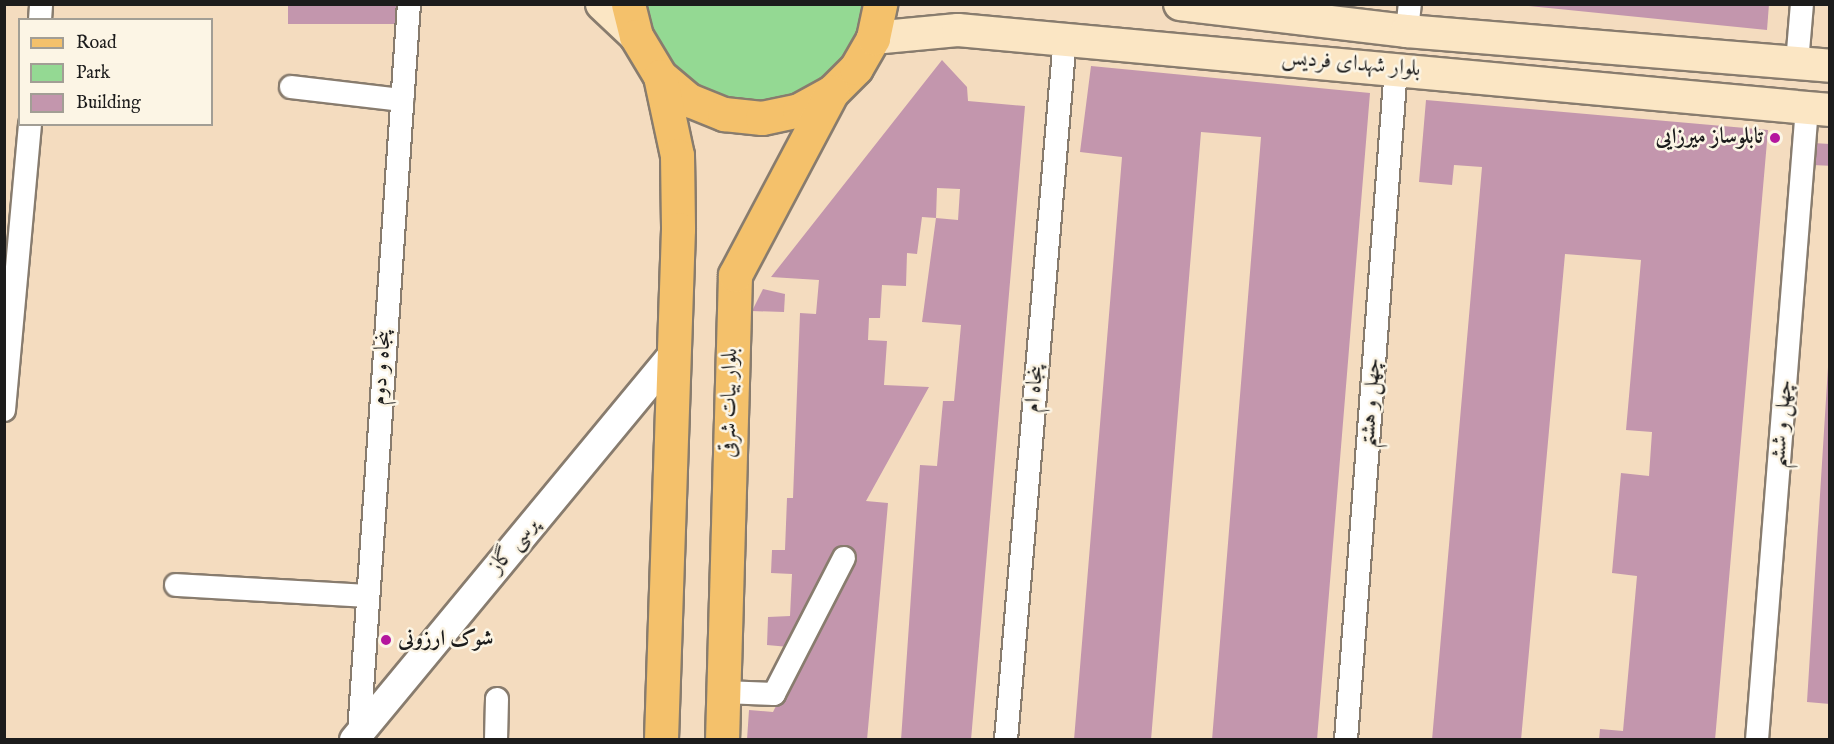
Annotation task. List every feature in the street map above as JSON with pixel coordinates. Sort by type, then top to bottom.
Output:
[{"type":"main road","points":[[602,4],[636,36],[660,76],[677,155],[674,353],[660,740]]},
{"type":"main road","points":[[628,4],[636,36]]},
{"type":"main road","points":[[660,76],[689,100],[724,114],[762,118],[799,110],[832,92],[856,68],[873,38],[880,4]]},
{"type":"main road","name":"بلوار شهدای فردیس","points":[[1180,4],[1408,18],[1830,66]]},
{"type":"main road","name":"بلوار شهدای فردیس","points":[[873,38],[958,30],[1065,38],[1396,67],[1818,109]]},
{"type":"main road","name":"بلوار بیات شرقی","points":[[722,740],[735,275],[832,92]]},
{"type":"street","name":"پنجاه و دوم","points":[[356,736],[409,4]]},
{"type":"street","points":[[1797,63],[1802,4]]},
{"type":"street","name":"پنجاه ام","points":[[1006,740],[1065,38]]},
{"type":"street","name":"چهل و هشتم","points":[[1346,740],[1396,67]]},
{"type":"street","points":[[291,87],[402,100]]},
{"type":"street","name":"چهل و ششم","points":[[1757,740],[1818,109]]},
{"type":"street","points":[[4,410],[30,126]]},
{"type":"street","name":"پرسی گاز","points":[[356,736],[674,353]]},
{"type":"street","points":[[723,692],[774,694],[844,558]]},
{"type":"street","points":[[176,585],[366,596]]},
{"type":"street","points":[[496,740],[497,699]]},
{"type":"green space","points":[[642,4],[870,5],[865,32],[818,90],[745,108],[677,76],[654,46]]},
{"type":"building","points":[[288,4],[404,4],[404,24],[288,24]]},
{"type":"building","points":[[1510,4],[1769,4],[1767,30]]},
{"type":"building","points":[[942,60],[967,87],[968,101],[1025,106],[971,740],[901,740],[920,465],[937,466],[943,401],[954,401],[961,325],[922,322],[936,218],[922,217],[917,254],[907,253],[906,286],[882,285],[880,318],[869,318],[868,340],[887,341],[884,385],[929,387],[866,501],[888,503],[867,740],[747,740],[749,710],[773,712],[789,680],[789,647],[767,645],[768,617],[790,616],[792,574],[771,573],[772,550],[785,550],[787,498],[793,498],[800,313],[816,314],[819,280],[771,277]],"holes":[[[937,188],[960,189],[958,220],[936,218]]]},
{"type":"building","points":[[1091,66],[1370,93],[1317,740],[1212,740],[1261,137],[1201,132],[1151,740],[1074,740],[1122,157],[1080,152]]},
{"type":"building","points":[[1426,100],[1768,130],[1715,740],[1599,740],[1600,729],[1623,731],[1637,576],[1612,573],[1621,473],[1649,476],[1652,432],[1626,430],[1641,260],[1565,254],[1521,740],[1432,740],[1482,167],[1454,165],[1452,185],[1419,182]]},
{"type":"building","points":[[1813,143],[1830,144],[1829,166],[1812,165]]},
{"type":"building","points":[[763,289],[785,294],[784,312],[752,311]]},
{"type":"building","points":[[1828,367],[1830,367],[1830,704],[1807,702]]},
{"type":"place","name":"تابلوساز میرزایی","points":[[1775,138]]},
{"type":"place","name":"شوک ارزونی","points":[[386,640]]}]
